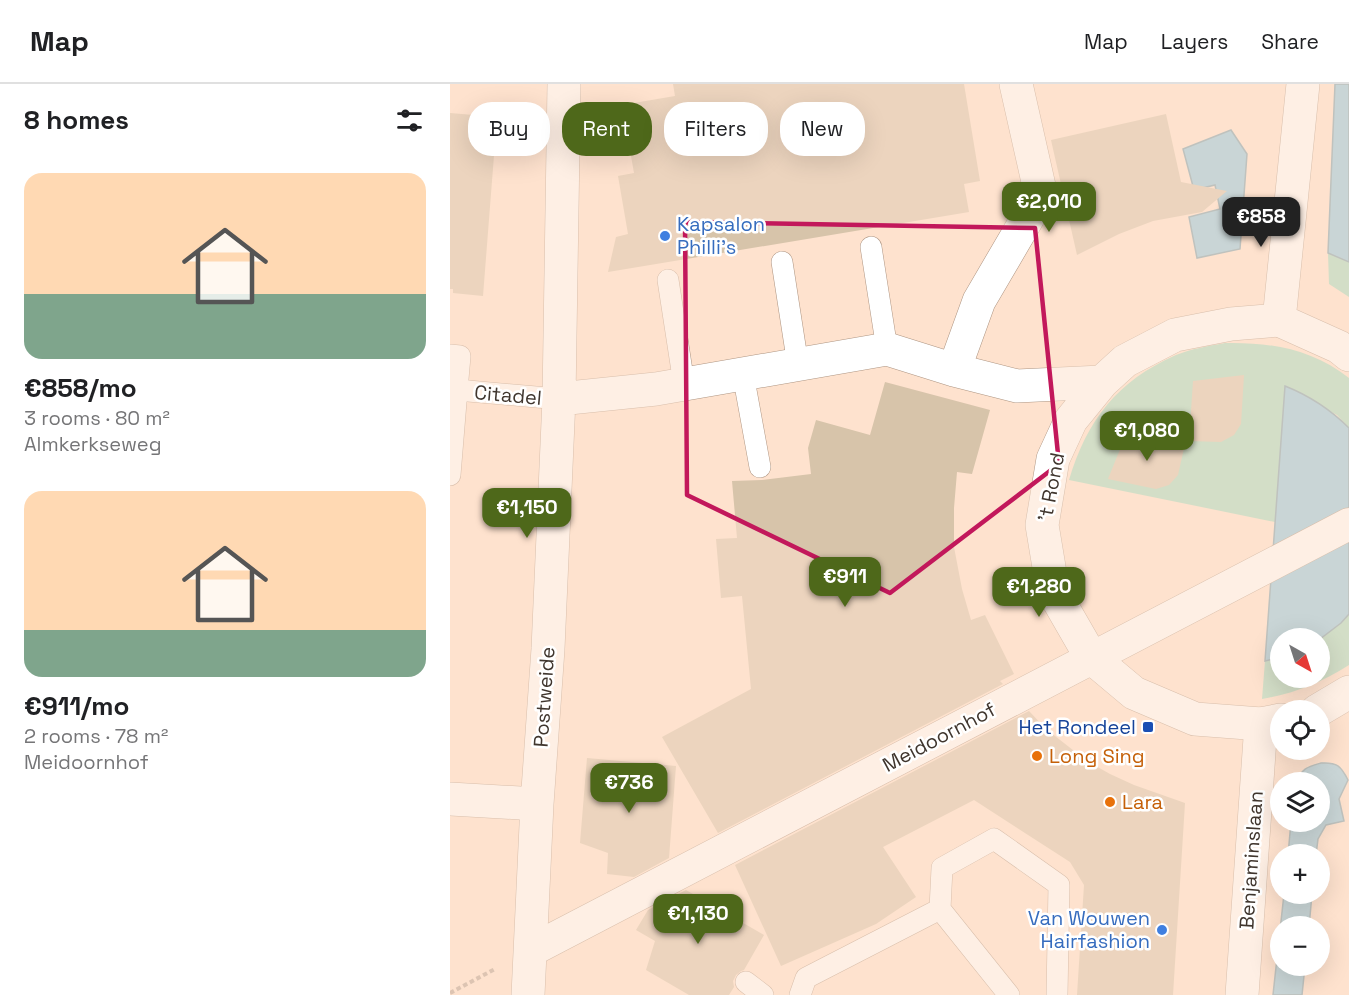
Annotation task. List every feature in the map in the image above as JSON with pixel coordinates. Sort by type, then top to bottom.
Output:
[{"type":"street","name":"Postweide","points":[[528,995],[537,804],[548,649],[559,399],[564,84]]},
{"type":"street","points":[[954,370],[979,301],[1041,195],[1016,84]]},
{"type":"street","points":[[1279,320],[1303,84]]},
{"type":"street","name":"'t Rond","points":[[1270,722],[1195,719],[1134,693],[1091,657],[1053,591],[1042,525],[1053,459],[1071,420],[1102,382],[1125,361],[1175,335],[1231,324],[1279,320],[1339,347],[1349,355]]},
{"type":"street","points":[[559,399],[684,384],[887,349],[954,370],[1017,386],[1102,382]]},
{"type":"street","name":"Meidoornhof","points":[[530,951],[1349,524]]},
{"type":"street","points":[[1330,703],[1349,692]]},
{"type":"street","name":"Benjaminslaan","points":[[1242,995],[1270,731]]},
{"type":"street","points":[[450,799],[537,804]]},
{"type":"lane","points":[[872,248],[887,349]]},
{"type":"lane","points":[[782,262],[798,365]]},
{"type":"lane","points":[[668,280],[684,384]]},
{"type":"lane","name":"Citadel","points":[[450,355],[460,356],[450,476]]},
{"type":"lane","points":[[743,374],[760,467]]},
{"type":"lane","name":"Citadel","points":[[457,390],[559,399]]},
{"type":"lane","points":[[1010,995],[940,909],[942,868],[994,839],[1059,885],[1057,995]]},
{"type":"lane","points":[[800,995],[806,978],[940,909]]},
{"type":"lane","points":[[746,982],[763,995]]},
{"type":"path","points":[[450,993],[530,951]]},
{"type":"highlighted area","points":[[685,222],[1035,228],[1059,464],[890,593],[687,495]]},
{"type":"green space","points":[[1328,253],[1349,262],[1349,297],[1329,284]]},
{"type":"green space","points":[[1225,343],[1258,344],[1290,349],[1320,360],[1349,378],[1349,428],[1337,415],[1285,387],[1275,522],[1069,480],[1076,458],[1095,421],[1121,390],[1155,365],[1176,355]]},
{"type":"green space","points":[[1349,614],[1349,665],[1330,676],[1330,631]]},
{"type":"green space","points":[[1270,660],[1270,688],[1302,688],[1262,699],[1265,661]]},
{"type":"water","points":[[1335,84],[1349,84],[1349,262],[1328,253]]},
{"type":"water","points":[[1231,130],[1247,154],[1240,249],[1197,258],[1189,217],[1220,209],[1215,185],[1194,190],[1183,149]]},
{"type":"water","points":[[1285,386],[1319,404],[1349,428],[1349,614],[1330,631],[1330,628],[1270,628],[1270,660],[1265,661]]},
{"type":"water","points":[[1331,763],[1343,771],[1348,780],[1339,799],[1344,821],[1330,824],[1330,772],[1302,772],[1312,766]]},
{"type":"water","points":[[1290,832],[1322,832],[1317,844],[1289,844]]},
{"type":"water","points":[[1283,904],[1311,904],[1310,916],[1282,916]]},
{"type":"water","points":[[1275,976],[1304,976],[1302,995],[1273,995]]},
{"type":"building","points":[[673,84],[964,84],[980,181],[964,184],[969,212],[608,272],[616,237],[628,234],[618,176],[634,173],[631,156],[652,156],[652,102],[640,102],[675,96]]},
{"type":"building","points":[[450,113],[468,115],[468,156],[494,156],[483,296],[453,293],[453,289],[450,289]]},
{"type":"building","points":[[1166,114],[1181,182],[1227,191],[1202,212],[1153,221],[1119,234],[1077,255],[1051,140]]},
{"type":"building","points":[[1244,375],[1241,424],[1234,435],[1221,442],[1189,441],[1193,381]]},
{"type":"building","points":[[885,382],[990,410],[972,474],[957,472],[954,547],[971,620],[985,615],[1014,674],[1000,681],[1003,684],[718,833],[662,737],[751,689],[742,596],[721,598],[716,539],[737,538],[732,481],[811,474],[808,448],[816,420],[870,435]]},
{"type":"building","points":[[1127,432],[1185,444],[1178,475],[1169,485],[1156,489],[1108,479]]},
{"type":"building","points":[[1029,711],[1046,729],[1087,761],[1134,785],[1185,803],[1173,995],[1077,995],[1084,885],[1070,862],[974,800],[883,847],[916,897],[876,924],[781,966],[735,865]]},
{"type":"building","points":[[587,758],[676,766],[669,858],[634,877],[607,874],[608,853],[580,843]]},
{"type":"building","points":[[686,890],[764,935],[744,970],[736,975],[733,981],[734,987],[729,995],[689,995],[646,970],[655,941],[636,930],[648,910]]},
{"type":"place","name":"Kapsalon Philli's","points":[[665,236]]},
{"type":"place","name":"Het Rondeel","points":[[1148,727]]},
{"type":"place","name":"Long Sing","points":[[1037,756]]},
{"type":"place","name":"Lara","points":[[1110,802]]},
{"type":"place","name":"Van Wouwen Hairfashion","points":[[1162,930]]}]
